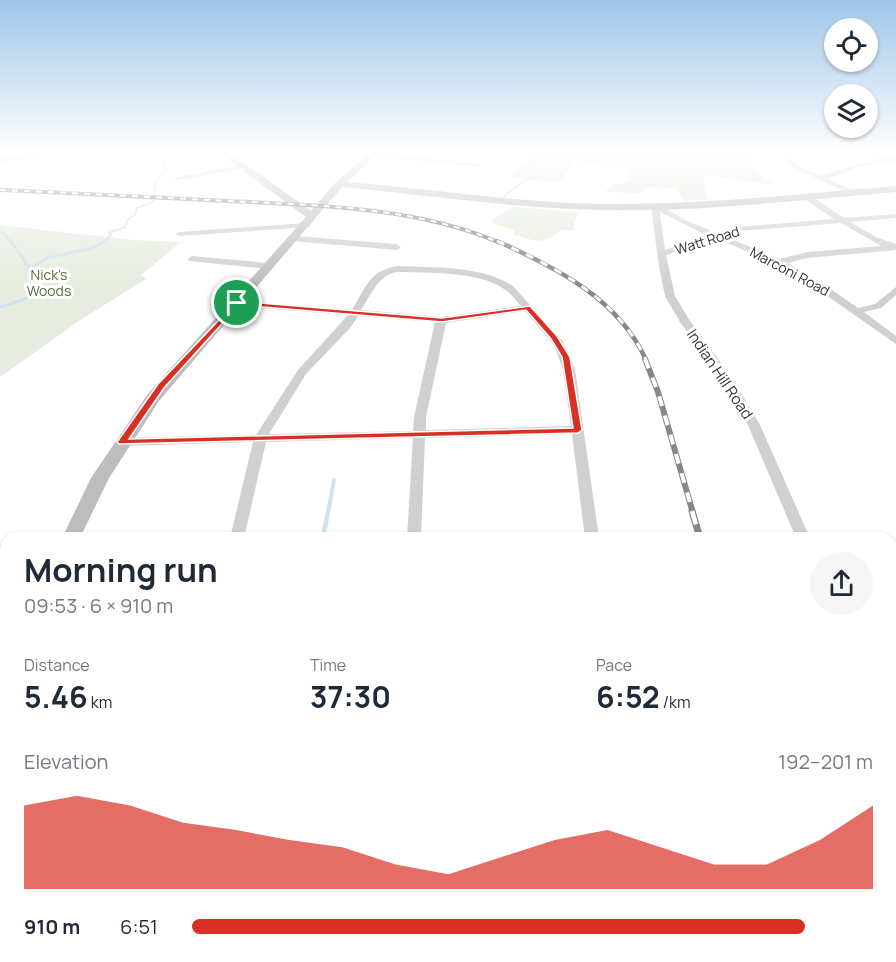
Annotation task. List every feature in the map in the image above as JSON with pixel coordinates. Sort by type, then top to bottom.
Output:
[{"type":"main road","points":[[282,196],[313,216]]},
{"type":"main road","points":[[74,532],[100,478],[161,386],[295,239],[329,196]]},
{"type":"main road","points":[[461,196],[564,206],[655,206],[797,196]]},
{"type":"street","points":[[810,196],[810,199],[885,245],[896,248]]},
{"type":"street","points":[[813,196],[821,198],[896,244],[896,248]]},
{"type":"street","name":"Marconi Road","points":[[655,206],[676,219],[779,262],[819,283],[896,341]]},
{"type":"street","name":"Indian Hill Road","points":[[655,206],[658,211],[661,254],[666,281],[674,305],[726,378],[754,425],[800,532]]},
{"type":"street","points":[[179,234],[313,216]]},
{"type":"street","name":"Watt Road","points":[[661,254],[749,228],[896,216]]},
{"type":"street","points":[[295,239],[397,247]]},
{"type":"street","points":[[779,262],[807,255],[896,248]]},
{"type":"street","points":[[192,259],[269,266]]},
{"type":"street","points":[[238,532],[260,439],[302,372],[338,336],[377,277],[385,271],[403,270],[483,276],[499,280],[510,288],[555,338],[566,357],[591,532]]},
{"type":"street","points":[[856,311],[878,306],[896,290]]},
{"type":"street","points":[[237,303],[441,320],[528,308]]},
{"type":"street","points":[[414,532],[420,417],[441,320]]},
{"type":"street","points":[[122,442],[578,430]]},
{"type":"green space","points":[[681,196],[707,196],[708,200],[684,201]]},
{"type":"green space","points":[[513,207],[578,212],[572,231],[561,230],[549,238],[538,241],[513,234],[514,230],[494,224],[493,219]]},
{"type":"green space","name":"Nick's Woods","points":[[0,225],[134,240],[181,242],[140,276],[147,278],[79,321],[0,377]]},
{"type":"waterway","points":[[153,201],[154,196]]},
{"type":"waterway","points":[[105,241],[111,235],[109,233],[125,227],[128,219],[135,215],[137,208],[151,203]]},
{"type":"waterway","points":[[0,230],[12,243]]},
{"type":"waterway","points":[[0,307],[28,298],[36,278],[11,241]]},
{"type":"waterway","points":[[30,269],[47,258],[92,248],[105,241]]},
{"type":"waterway","points":[[328,513],[334,480]]},
{"type":"waterway","points":[[324,532],[328,511]]},
{"type":"railway","points":[[124,196],[295,204],[366,210],[436,222],[500,243]]},
{"type":"railway","points":[[497,241],[563,274],[602,302],[634,338],[646,360]]},
{"type":"railway","points":[[645,359],[658,392],[693,513]]},
{"type":"railway","points":[[692,511],[698,532]]},
{"type":"route","points":[[237,303],[442,320],[528,308],[555,338],[566,357],[578,430],[122,442],[161,386],[237,303]]}]
